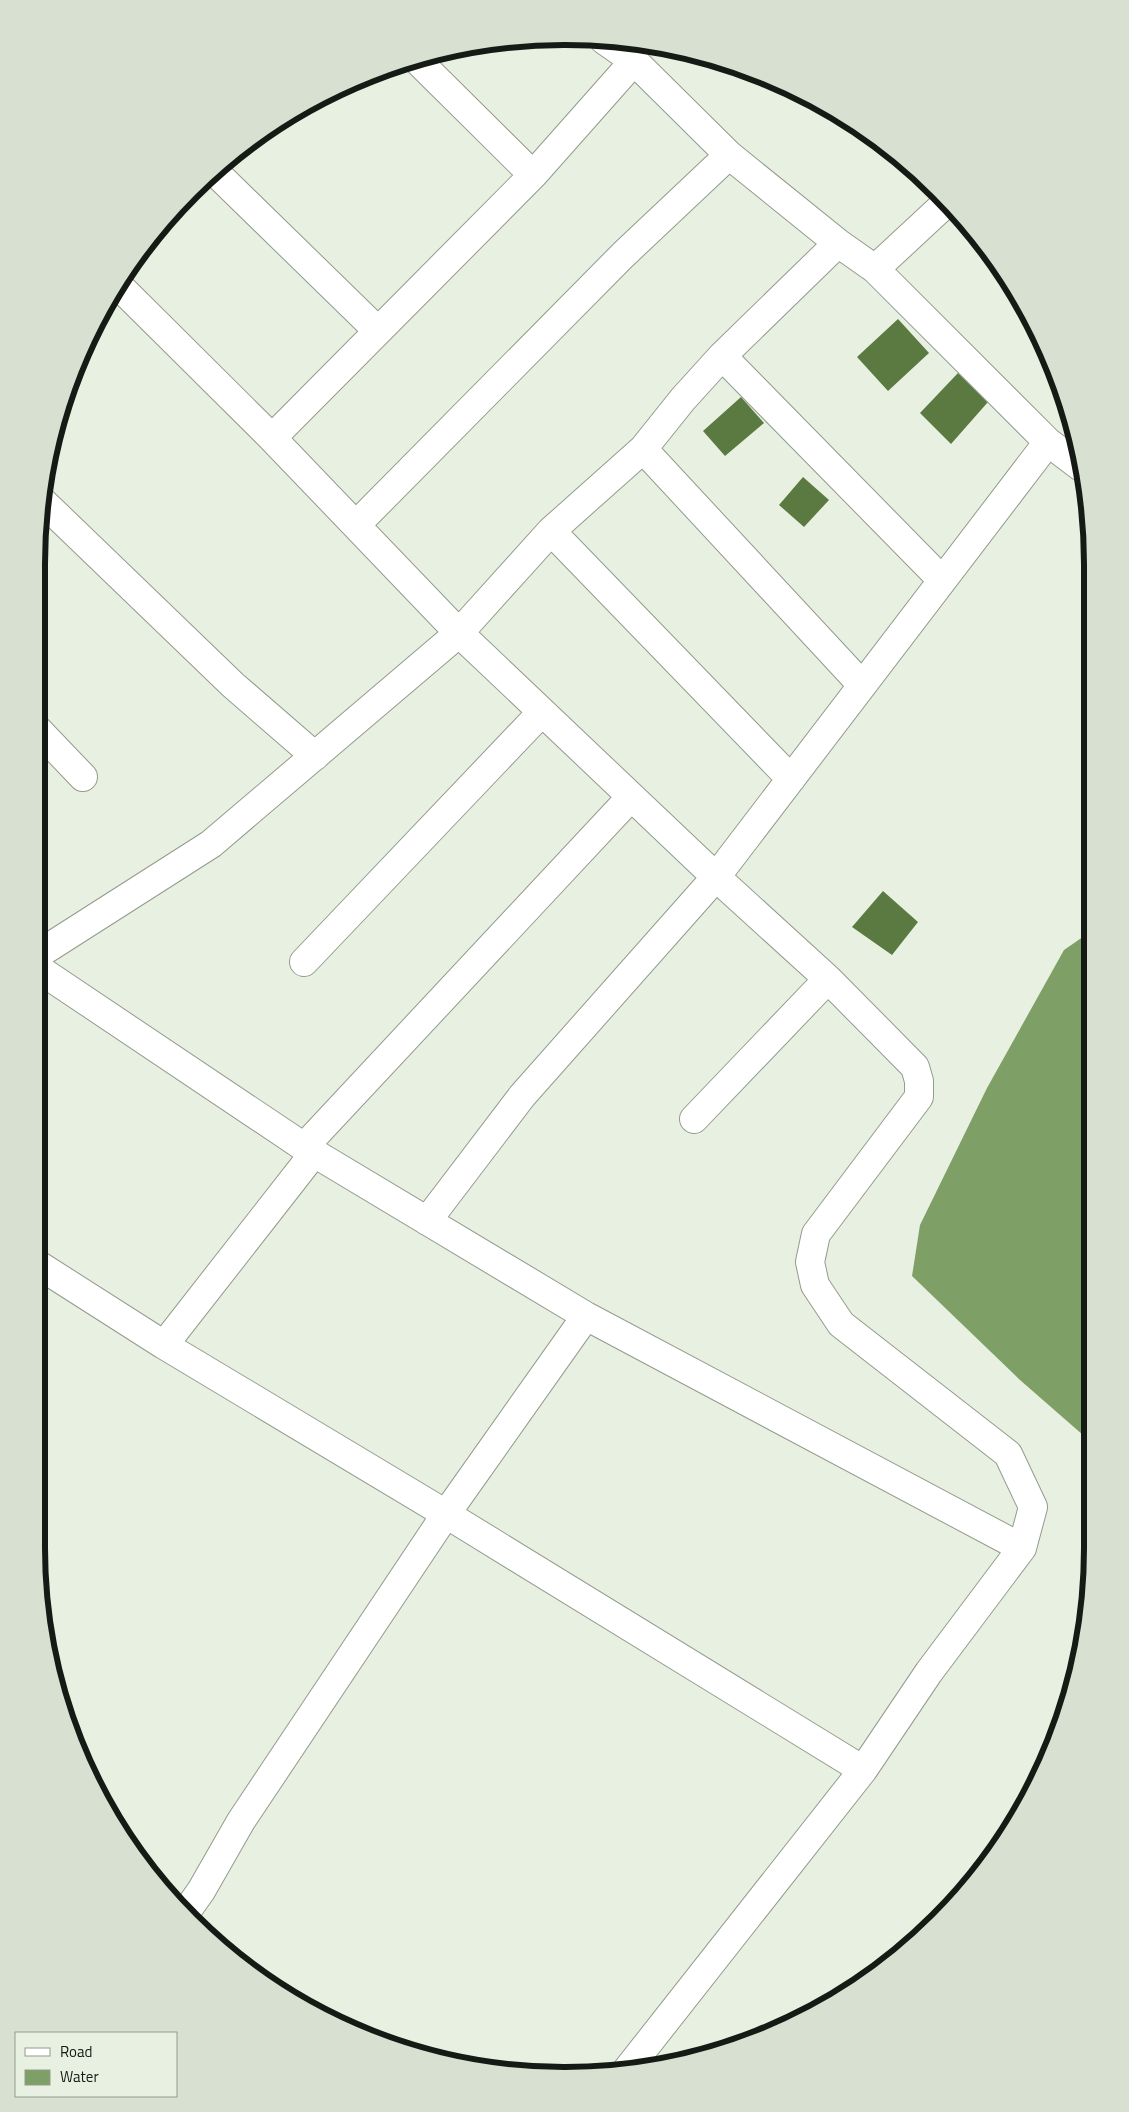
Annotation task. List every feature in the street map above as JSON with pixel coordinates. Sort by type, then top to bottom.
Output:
[{"type":"street","points":[[615,47],[634,61],[729,155],[838,243],[875,268],[1048,442],[1074,461]]},
{"type":"street","points":[[272,438],[533,175],[634,61]]},
{"type":"street","points":[[423,65],[533,175]]},
{"type":"street","points":[[356,525],[623,255],[729,155]]},
{"type":"street","points":[[219,176],[378,331]]},
{"type":"street","points":[[875,268],[941,207]]},
{"type":"street","points":[[45,950],[212,844],[459,633],[551,531],[643,449],[683,399],[722,356],[838,243]]},
{"type":"street","points":[[124,291],[272,438],[459,633],[716,877],[828,978],[916,1067],[919,1081],[919,1097],[816,1234],[810,1262],[815,1285],[841,1324],[1008,1454],[1033,1507],[1022,1548],[929,1672],[863,1770],[633,2063]]},
{"type":"street","points":[[722,356],[942,580]]},
{"type":"street","points":[[427,1221],[522,1096],[716,877],[1048,442]]},
{"type":"street","points":[[643,449],[862,685]]},
{"type":"street","points":[[48,507],[233,685],[315,756]]},
{"type":"street","points":[[551,531],[791,778]]},
{"type":"street","points":[[304,962],[542,712]]},
{"type":"street","points":[[45,737],[83,777]]},
{"type":"street","points":[[164,1346],[309,1150],[631,797]]},
{"type":"street","points":[[45,973],[309,1150],[586,1316],[1022,1548]]},
{"type":"street","points":[[694,1119],[828,978]]},
{"type":"street","points":[[45,1270],[164,1346],[446,1514],[863,1770]]},
{"type":"street","points":[[190,1907],[201,1891],[241,1821],[446,1514],[586,1316]]},
{"type":"water","points":[[1084,936],[1084,1436],[1020,1380],[912,1276],[920,1225],[987,1088],[1064,950]]},
{"type":"building","points":[[898,319],[929,353],[888,391],[857,357]]},
{"type":"building","points":[[958,373],[988,402],[951,444],[920,413]]},
{"type":"building","points":[[741,397],[764,423],[725,456],[703,431]]},
{"type":"building","points":[[803,477],[829,500],[804,527],[779,505]]},
{"type":"building","points":[[883,891],[918,922],[892,955],[852,927]]}]
